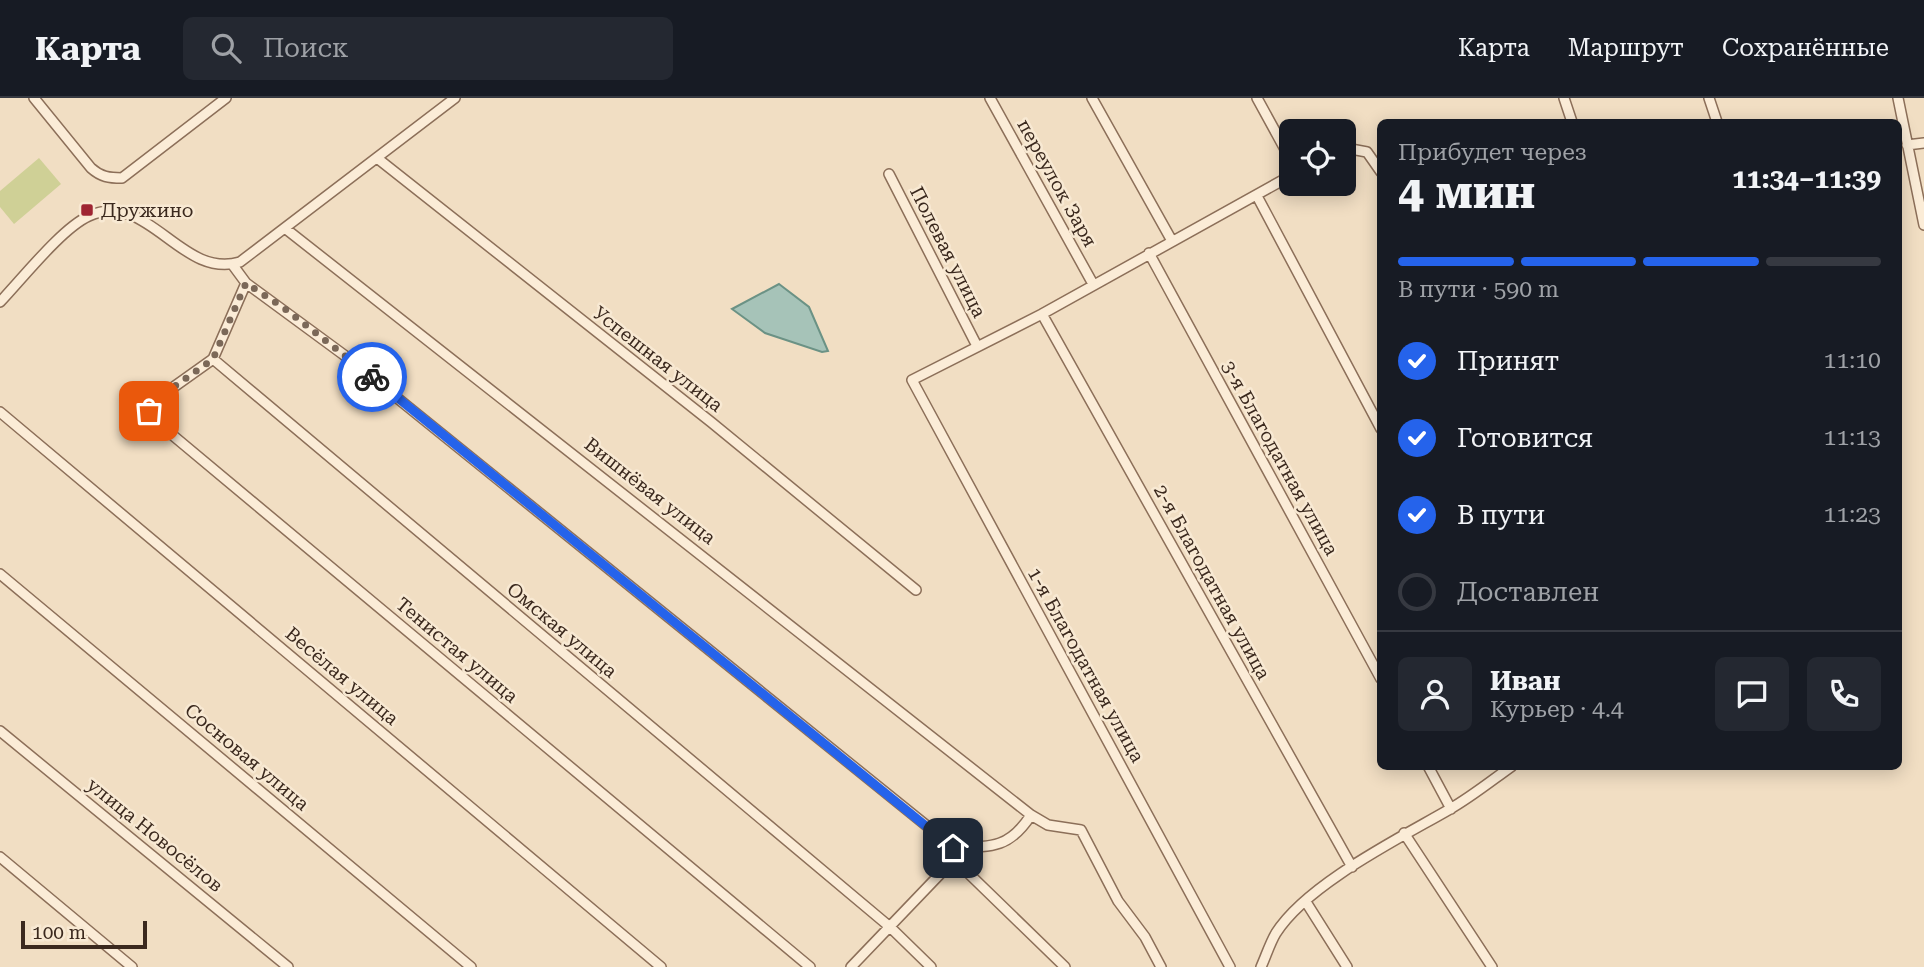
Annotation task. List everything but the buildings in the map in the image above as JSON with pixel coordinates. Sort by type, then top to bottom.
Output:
[{"type":"street","points":[[34,98],[91,168],[100,176],[117,178],[226,98]]},
{"type":"street","points":[[0,302],[70,229],[87,216],[102,211],[118,210],[133,215],[203,261],[232,264],[253,254],[455,98]]},
{"type":"street","name":"переулок Заря","points":[[990,98],[1094,284]]},
{"type":"street","points":[[1092,98],[1172,241]]},
{"type":"street","points":[[1257,98],[1279,138]]},
{"type":"street","points":[[1564,98],[1571,119]]},
{"type":"street","points":[[1709,98],[1716,119]]},
{"type":"street","points":[[1898,98],[1924,225]]},
{"type":"street","points":[[1907,145],[1924,143]]},
{"type":"street","points":[[1356,151],[1361,150],[1377,165]]},
{"type":"street","name":"Успешная улица","points":[[377,158],[711,422],[916,590]]},
{"type":"street","name":"Полевая улица","points":[[889,174],[977,346]]},
{"type":"street","points":[[977,346],[1042,314],[1279,183]]},
{"type":"street","points":[[1257,196],[1377,421]]},
{"type":"street","name":"Вишнёвая улица","points":[[286,229],[1031,816]]},
{"type":"street","name":"3-я Благодатная улица","points":[[1149,253],[1377,672]]},
{"type":"street","points":[[232,264],[246,283],[344,355],[953,848],[962,868],[1065,967]]},
{"type":"street","points":[[213,359],[246,283]]},
{"type":"street","name":"2-я Благодатная улица","points":[[1042,314],[1352,867]]},
{"type":"street","name":"1-я Благодатная улица","points":[[977,346],[912,380],[1230,967]]},
{"type":"street","name":"Омская улица","points":[[213,359],[890,927],[931,967]]},
{"type":"street","name":"Тенистая улица","points":[[213,359],[154,401],[149,411],[152,418],[810,967]]},
{"type":"street","name":"Весёлая улица","points":[[0,412],[661,967]]},
{"type":"street","name":"Сосновая улица","points":[[0,574],[471,967]]},
{"type":"street","name":"улица Новосёлов","points":[[0,731],[288,967]]},
{"type":"street","points":[[1431,770],[1451,808]]},
{"type":"street","points":[[1262,967],[1277,932],[1306,902],[1352,867],[1404,833],[1451,808],[1506,770]]},
{"type":"street","points":[[953,848],[980,849],[1018,836],[1031,816],[1048,825],[1081,830],[1118,901],[1146,937],[1161,967]]},
{"type":"street","points":[[1404,833],[1492,967]]},
{"type":"street","points":[[851,967],[943,872],[946,858],[953,848]]},
{"type":"street","points":[[0,857],[132,967]]},
{"type":"street","points":[[1306,902],[1347,967]]},
{"type":"green space","points":[[39,158],[61,184],[14,224],[0,207],[0,191]]},
{"type":"shaded area","points":[[779,284],[809,307],[828,351],[822,352],[765,333],[732,309]]},
{"type":"way so far","points":[[149,411],[154,401],[213,359],[246,283],[284,308],[372,377]]},
{"type":"place","name":"Дружино","points":[[87,210]]},
{"type":"route","points":[[372,377],[953,848]]}]
